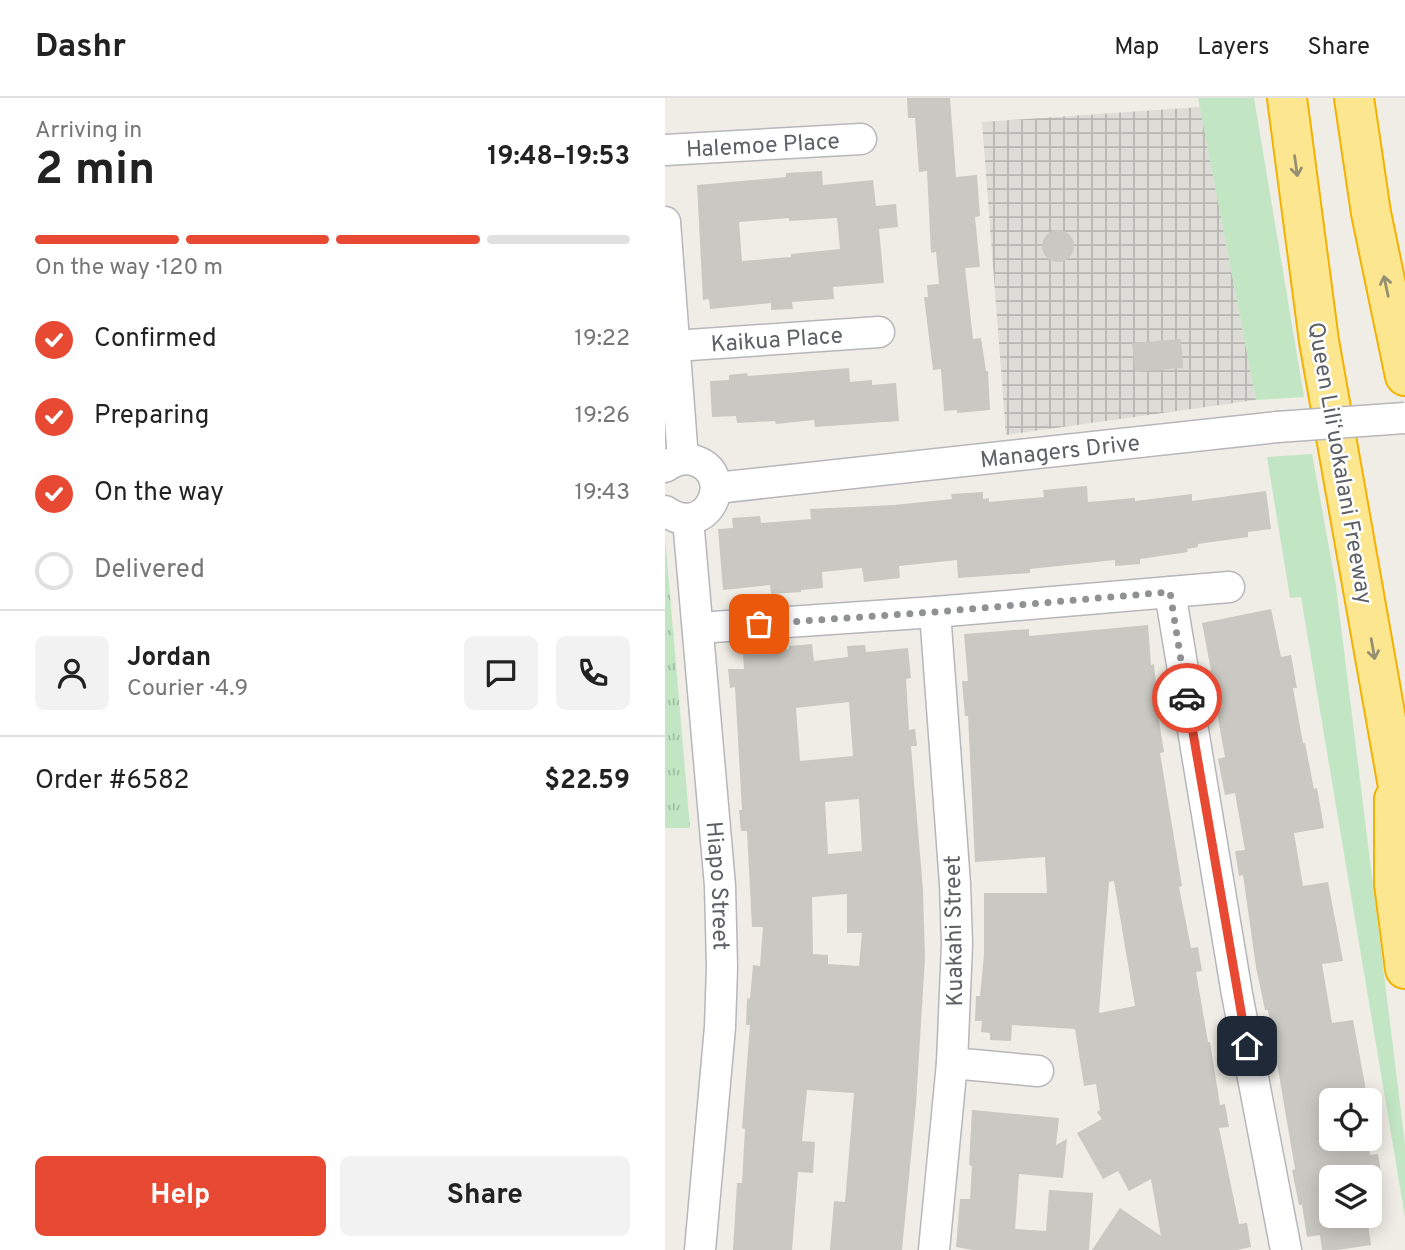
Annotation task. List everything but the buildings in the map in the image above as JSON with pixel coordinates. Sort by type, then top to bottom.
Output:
[{"type":"highway","name":"Queen Liliʻuokalani Freeway","points":[[1287,98],[1319,341],[1405,826]]},
{"type":"highway","points":[[1354,98],[1371,214],[1405,376]]},
{"type":"highway","points":[[1394,766],[1394,884],[1405,969]]},
{"type":"street","name":"Halemoe Place","points":[[665,150],[861,139]]},
{"type":"street","points":[[665,222],[675,346],[674,463],[702,464],[709,470],[716,488],[711,506],[705,512],[677,515]]},
{"type":"street","name":"Kaikua Place","points":[[675,346],[879,332]]},
{"type":"street","name":"Managers Drive","points":[[716,488],[1277,427],[1405,418]]},
{"type":"street","name":"Hiapo Street","points":[[677,515],[698,628],[720,886],[720,1027],[699,1250]]},
{"type":"street","points":[[698,628],[935,612],[1229,587]]},
{"type":"street","points":[[1170,592],[1237,994],[1286,1250]]},
{"type":"street","name":"Kuakahi Street","points":[[934,1250],[952,1063],[957,944],[935,612]]},
{"type":"street","points":[[952,1063],[1038,1071]]},
{"type":"shaded area","points":[[1200,107],[1256,400],[1006,435],[982,122]]},
{"type":"green space","points":[[1198,98],[1254,98],[1304,397],[1256,400]]},
{"type":"green space","points":[[1312,454],[1336,586],[1405,1144],[1405,1217],[1301,597],[1290,598],[1267,457]]},
{"type":"green space","points":[[665,537],[690,828],[665,828]]},
{"type":"way so far","points":[[759,624],[1170,592],[1187,698]]},
{"type":"route","points":[[1187,698],[1247,1046]]}]
